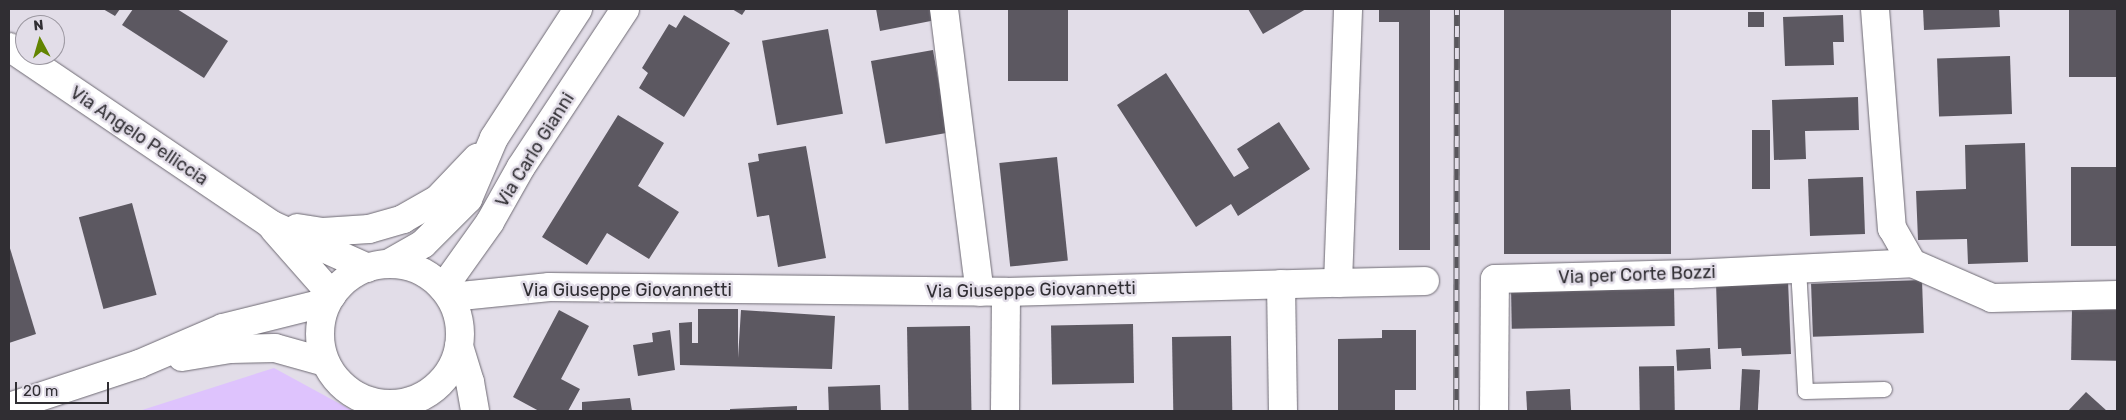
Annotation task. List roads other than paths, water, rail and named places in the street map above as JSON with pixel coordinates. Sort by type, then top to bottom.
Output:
[{"type":"street","name":"Via Carlo Gianni","points":[[378,266],[424,244],[468,199],[494,138],[578,9]]},
{"type":"street","name":"Via Carlo Gianni","points":[[447,293],[521,167],[625,9]]},
{"type":"street","points":[[944,9],[993,292],[1005,411]]},
{"type":"street","points":[[1348,9],[1338,283],[1425,281]]},
{"type":"street","points":[[1875,9],[1892,228],[1912,263]]},
{"type":"street","name":"Via Angelo Pelliccia","points":[[9,47],[270,224],[378,266]]},
{"type":"street","points":[[270,224],[323,232],[369,229],[403,219],[438,199],[460,179],[494,138]]},
{"type":"street","name":"Via Angelo Pelliccia","points":[[270,224],[330,298]]},
{"type":"street","name":"Via per Corte Bozzi","points":[[1494,411],[1495,279],[1912,263],[1992,298],[2117,294]]},
{"type":"street","points":[[459,346],[452,368],[438,386],[419,398],[380,407],[354,395],[337,380],[325,362],[320,342],[321,322],[330,298],[348,278],[378,266],[418,270],[447,293],[458,318],[459,346],[470,382],[474,411]]},
{"type":"street","name":"Via Giuseppe Giovannetti","points":[[447,293],[549,287],[993,292],[1338,283]]},
{"type":"street","points":[[1281,284],[1283,411]]},
{"type":"street","points":[[9,407],[139,364],[224,328],[330,298]]},
{"type":"street","points":[[139,364],[230,349],[266,348],[325,362]]},
{"type":"lane","points":[[1798,268],[1805,391],[1884,389]]},
{"type":"railway","points":[[1456,411],[1457,9]]}]
